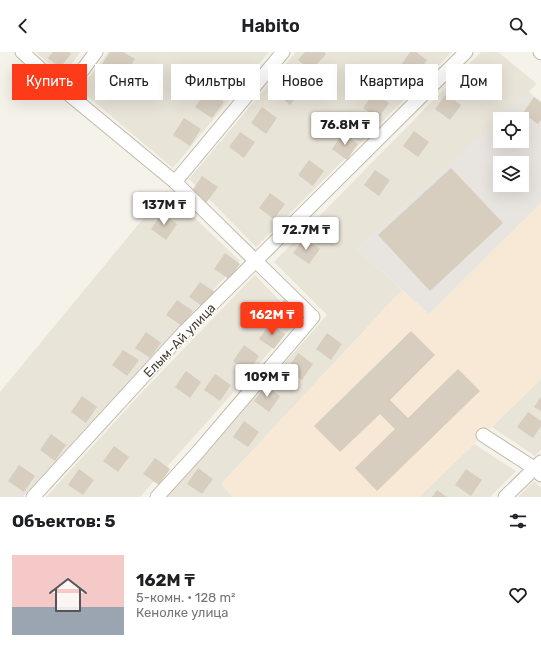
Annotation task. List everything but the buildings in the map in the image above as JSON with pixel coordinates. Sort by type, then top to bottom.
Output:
[{"type":"street","points":[[22,52],[35,64]]},
{"type":"street","points":[[87,64],[96,52]]},
{"type":"street","points":[[175,182],[283,52]]},
{"type":"street","name":"Елым-Ай улица","points":[[33,497],[185,331],[466,52]]},
{"type":"street","points":[[76,100],[175,182],[313,317],[198,452],[157,497]]},
{"type":"street","points":[[483,435],[539,469],[505,497]]},
{"type":"shaded area","points":[[36,52],[80,52],[72,64],[50,64]]},
{"type":"shaded area","points":[[108,52],[269,52],[259,64],[171,64],[171,100],[229,100],[173,168],[87,96],[87,80],[95,70],[95,100],[163,100],[163,64],[99,64]]},
{"type":"shaded area","points":[[296,52],[452,52],[438,66],[438,64],[345,64],[345,100],[404,100],[256,247],[189,179],[256,100],[260,100],[260,95],[268,85],[268,100],[337,100],[337,64],[286,64]]},
{"type":"shaded area","points":[[481,52],[498,52],[537,84],[506,112],[493,112],[493,124],[357,249],[402,290],[221,484],[233,497],[166,497],[327,315],[274,262],[434,100],[438,100],[438,96],[446,88],[446,100],[502,100],[502,64],[469,64]]},
{"type":"shaded area","points":[[528,91],[541,103],[541,203],[429,314],[357,249],[493,123],[493,148],[529,148],[529,112],[505,112]]},
{"type":"shaded area","points":[[166,191],[240,261],[23,497],[0,497],[0,392]]},
{"type":"shaded area","points":[[541,203],[541,379],[419,497],[233,497],[221,484],[402,290],[429,314]]},
{"type":"shaded area","points":[[255,275],[298,320],[140,497],[46,497],[145,389]]},
{"type":"shaded area","points":[[541,379],[541,450],[535,456],[492,427]]},
{"type":"shaded area","points":[[474,444],[516,471],[490,497],[419,497]]},
{"type":"shaded area","points":[[534,481],[541,488],[541,497],[518,497]]}]
